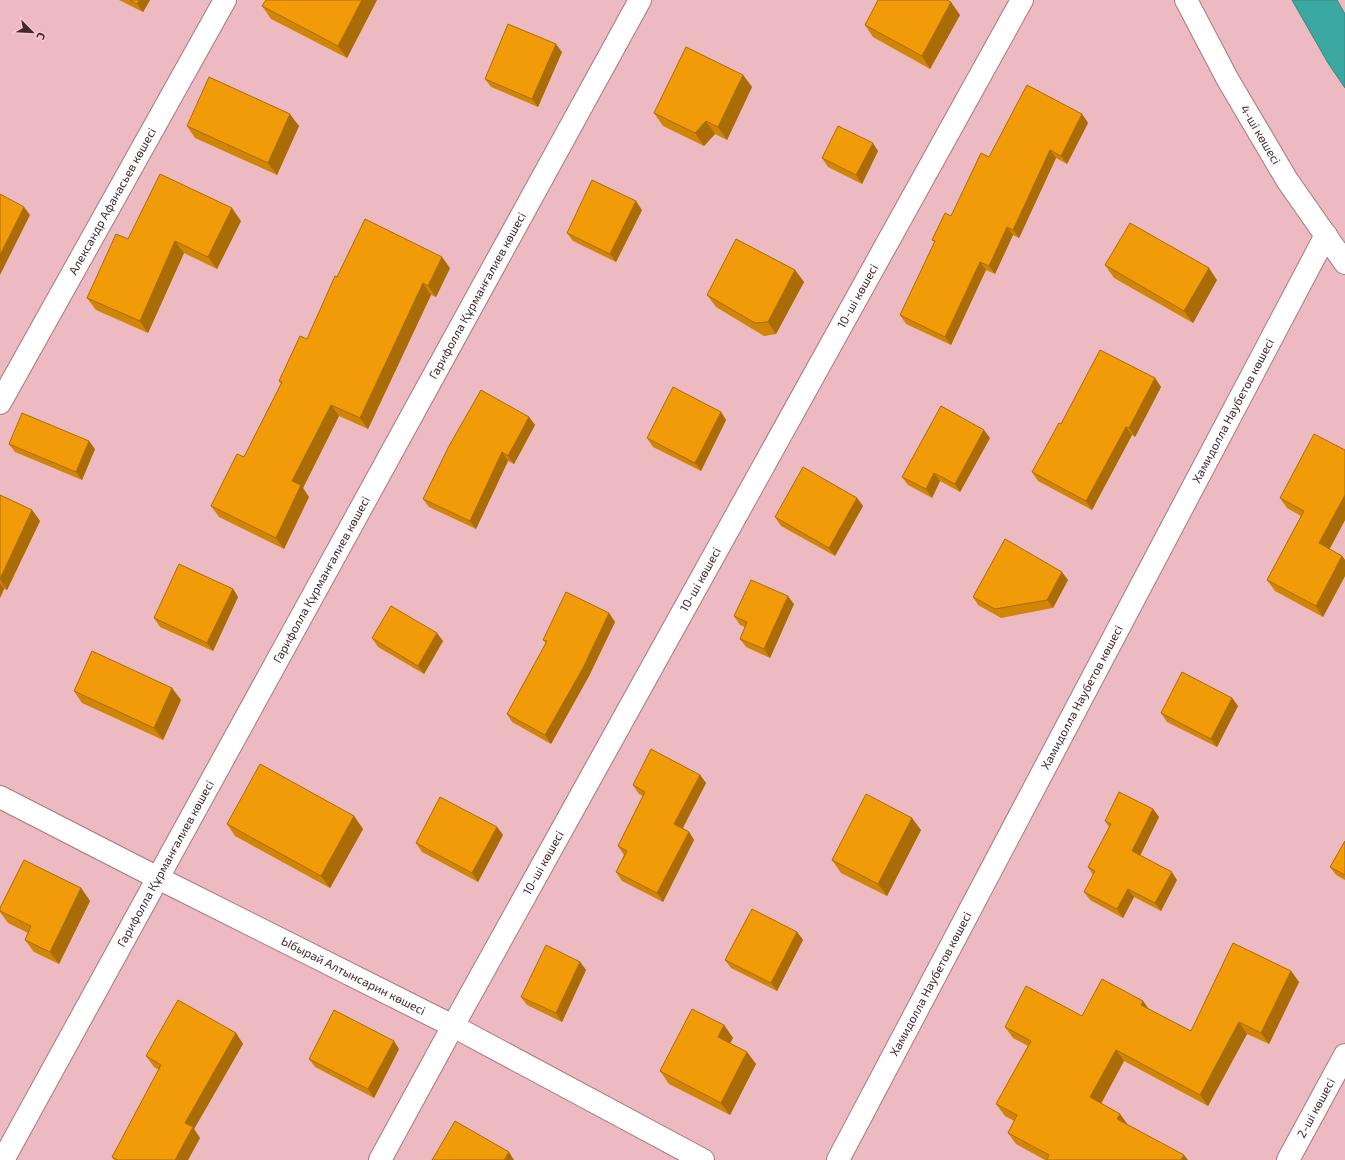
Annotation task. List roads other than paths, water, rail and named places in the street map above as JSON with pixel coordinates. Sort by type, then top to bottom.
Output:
[{"type":"street","name":"Александр Афанасьев көшесі","points":[[0,403],[225,0]]},
{"type":"street","name":"Гарифолла Құрманғалиев көшесі","points":[[3,1160],[640,0]]},
{"type":"street","name":"10-ші көшесі","points":[[380,1160],[1022,0]]},
{"type":"street","name":"4-ші көшесі","points":[[1186,0],[1228,80],[1287,180],[1345,263]]},
{"type":"street","name":"Хамидолла Наубетов көшесі","points":[[838,1160],[1326,235]]},
{"type":"street","name":"Ыбырай Алтынсарин көшесі","points":[[0,797],[453,1026],[703,1160]]},
{"type":"street","name":"2-ші көшесі","points":[[1288,1160],[1345,1055]]},
{"type":"water","points":[[1292,0],[1337,0],[1345,14],[1345,88],[1328,63]]}]
